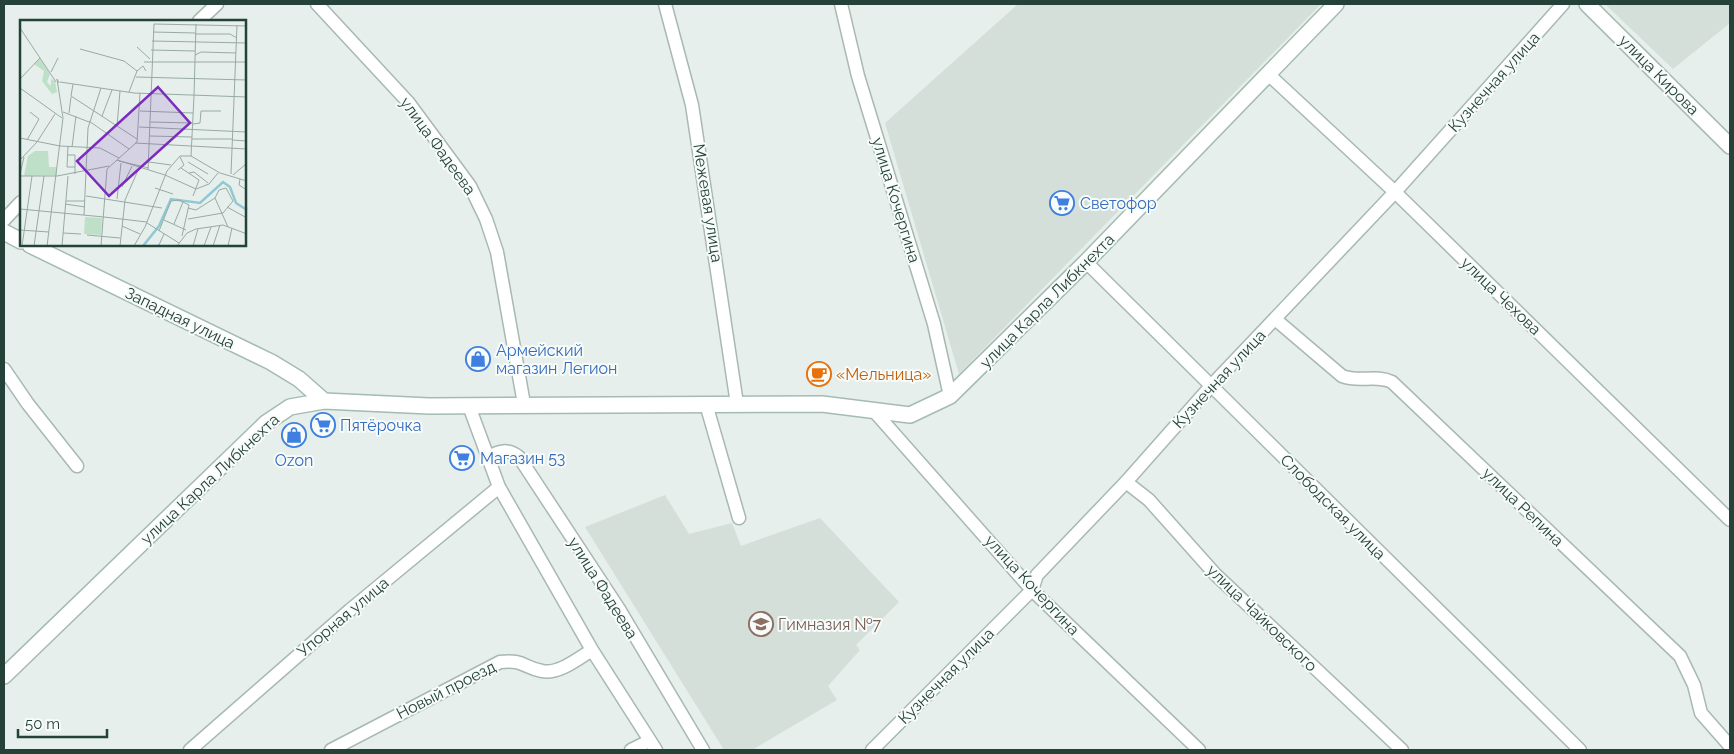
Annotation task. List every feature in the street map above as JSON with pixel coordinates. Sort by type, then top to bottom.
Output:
[{"type":"main road","name":"улица Карла Либкнехта","points":[[4,676],[266,423],[290,407],[324,401],[469,406],[524,404],[822,404],[910,415],[950,396],[1086,262],[1336,4]]},
{"type":"main road","name":"улица Кирова","points":[[1587,4],[1730,146]]},
{"type":"main road","points":[[4,232],[20,240]]},
{"type":"main road","name":"Западная улица","points":[[32,246],[271,362],[299,379],[324,401]]},
{"type":"street","points":[[201,20],[217,4]]},
{"type":"street","name":"улица Фадеева","points":[[317,4],[408,102],[470,186],[486,219],[497,252],[524,404]]},
{"type":"street","name":"Межевая улица","points":[[665,4],[692,105],[737,404]]},
{"type":"street","name":"Кузнечная улица","points":[[872,750],[1032,590],[1037,575],[1126,482],[1211,386],[1396,192],[1563,4]]},
{"type":"street","name":"улица Кочергина","points":[[845,6],[858,76],[934,324],[950,396]]},
{"type":"street","name":"улица Чехова","points":[[1268,74],[1396,192],[1730,520]]},
{"type":"street","points":[[4,220],[20,203]]},
{"type":"street","name":"Слободская улица","points":[[1086,262],[1580,750]]},
{"type":"street","name":"улица Репина","points":[[1274,319],[1342,376],[1353,380],[1385,379],[1392,382],[1680,656],[1694,685],[1701,712],[1730,746]]},
{"type":"street","points":[[4,369],[28,404],[78,466]]},
{"type":"street","points":[[706,404],[739,518]]},
{"type":"street","points":[[469,406],[499,488],[592,650],[653,745],[631,750]]},
{"type":"street","name":"улица Кочергина","points":[[874,411],[1032,590],[1199,750]]},
{"type":"street","name":"улица Фадеева","points":[[487,457],[503,450],[512,451],[519,457],[619,610],[703,750]]},
{"type":"street","name":"улица Чайковского","points":[[1126,482],[1149,500],[1215,574],[1402,750]]},
{"type":"street","name":"Упорная улица","points":[[190,750],[350,610],[499,488]]},
{"type":"street","name":"Новый проезд","points":[[331,750],[500,662],[512,660],[542,671],[551,671],[592,650]]},
{"type":"shaded area","points":[[1018,4],[1321,4],[959,374],[885,123]]},
{"type":"shaded area","points":[[1605,4],[1730,4],[1730,23],[1673,69]]},
{"type":"shaded area","name":"Гимназия №7","points":[[665,495],[689,534],[732,523],[741,546],[820,518],[899,602],[856,645],[860,650],[828,686],[837,700],[752,750],[724,750],[585,527]]},
{"type":"place","name":"Светофор","points":[[1062,203]]},
{"type":"place","name":"Армейский магазин Легион","points":[[478,359]]},
{"type":"place","name":"«Мельница»","points":[[819,374]]},
{"type":"place","name":"Пятёрочка","points":[[323,425]]},
{"type":"place","name":"Ozon","points":[[294,435]]},
{"type":"place","name":"Магазин 53","points":[[462,458]]},
{"type":"place","name":"Гимназия №7","points":[[761,624]]}]
